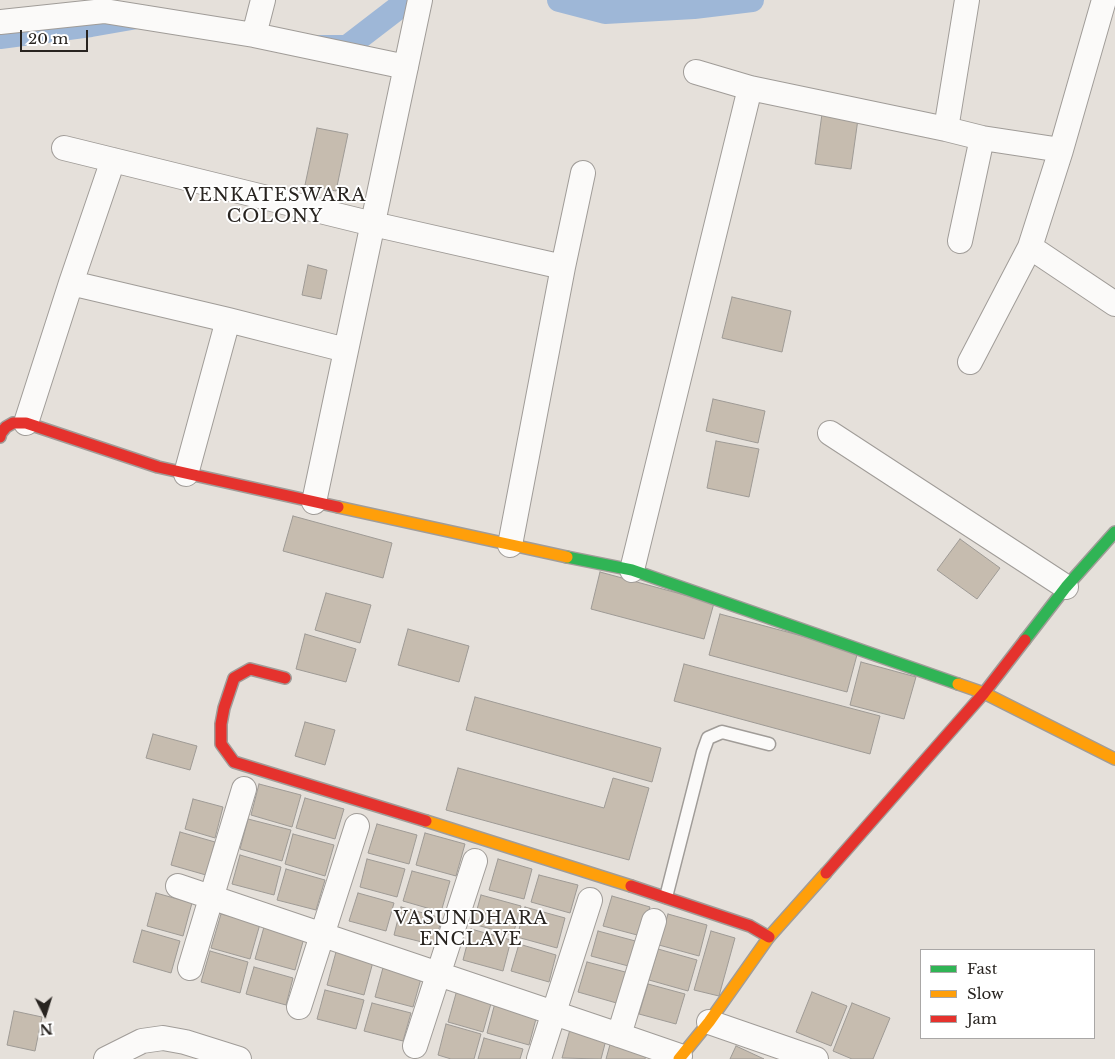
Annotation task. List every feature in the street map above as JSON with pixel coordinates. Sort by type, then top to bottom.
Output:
[{"type":"street","points":[[254,35],[263,0]]},
{"type":"street","points":[[314,502],[420,0]]},
{"type":"street","points":[[946,129],[967,0]]},
{"type":"street","points":[[970,362],[1030,247],[1061,150],[1104,0]]},
{"type":"street","points":[[0,22],[105,6],[406,67]]},
{"type":"street","points":[[696,72],[750,88],[982,138],[1061,150]]},
{"type":"street","points":[[632,570],[750,88]]},
{"type":"street","points":[[960,241],[982,138]]},
{"type":"street","points":[[64,148],[373,224],[563,267]]},
{"type":"street","points":[[26,423],[113,160]]},
{"type":"street","points":[[510,545],[563,267],[583,173]]},
{"type":"street","points":[[1030,247],[1115,303]]},
{"type":"street","points":[[71,283],[346,350]]},
{"type":"street","points":[[186,474],[228,320]]},
{"type":"street","points":[[0,436],[6,427],[13,423],[26,423],[186,474],[632,570],[984,693],[1115,759]]},
{"type":"street","points":[[830,433],[1066,587]]},
{"type":"street","points":[[178,886],[619,1034],[679,1058],[709,1022],[769,937],[984,693],[1066,587],[1115,532]]},
{"type":"street","points":[[285,678],[250,669],[234,678],[224,708],[221,724],[221,744],[234,762],[666,897],[750,926],[769,937]]},
{"type":"street","points":[[190,968],[244,789]]},
{"type":"street","points":[[299,1007],[357,826]]},
{"type":"street","points":[[415,1046],[475,861]]},
{"type":"street","points":[[539,1059],[590,900]]},
{"type":"street","points":[[619,1034],[654,921]]},
{"type":"street","points":[[709,1022],[816,1059]]},
{"type":"street","points":[[106,1059],[142,1041],[163,1038],[185,1042],[239,1059]]},
{"type":"lane","points":[[666,897],[702,752],[708,738],[722,732],[769,744]]},
{"type":"building","points":[[822,114],[858,119],[851,169],[815,164]]},
{"type":"building","points":[[317,128],[348,134],[336,191],[305,185]]},
{"type":"building","points":[[308,265],[327,270],[321,299],[302,295]]},
{"type":"building","points":[[732,297],[791,311],[782,352],[722,338]]},
{"type":"building","points":[[713,399],[765,411],[758,443],[706,431]]},
{"type":"building","points":[[716,441],[759,449],[749,497],[707,488]]},
{"type":"building","points":[[293,516],[392,543],[383,578],[283,551]]},
{"type":"building","points":[[960,539],[1000,568],[977,599],[937,570]]},
{"type":"building","points":[[600,572],[714,603],[704,639],[591,609]]},
{"type":"building","points":[[326,593],[371,605],[360,643],[315,630]]},
{"type":"building","points":[[720,614],[858,651],[847,692],[709,655]]},
{"type":"building","points":[[408,629],[469,646],[459,682],[398,665]]},
{"type":"building","points":[[305,634],[356,649],[346,682],[296,669]]},
{"type":"building","points":[[861,662],[916,677],[904,719],[850,705]]},
{"type":"building","points":[[684,664],[880,716],[870,754],[674,701]]},
{"type":"building","points":[[475,697],[661,748],[652,782],[466,730]]},
{"type":"building","points":[[305,722],[335,730],[325,765],[295,756]]},
{"type":"building","points":[[153,734],[197,746],[190,770],[146,758]]},
{"type":"building","points":[[458,768],[604,808],[613,778],[649,788],[629,860],[446,810]]},
{"type":"building","points":[[259,784],[301,795],[292,827],[251,815]]},
{"type":"building","points":[[305,798],[344,809],[335,839],[296,828]]},
{"type":"building","points":[[193,799],[223,807],[215,838],[185,829]]},
{"type":"building","points":[[248,819],[291,830],[282,861],[240,849]]},
{"type":"building","points":[[377,824],[417,835],[409,864],[368,853]]},
{"type":"building","points":[[180,832],[215,842],[206,875],[171,865]]},
{"type":"building","points":[[425,833],[465,844],[456,876],[416,865]]},
{"type":"building","points":[[293,834],[334,845],[325,876],[285,864]]},
{"type":"building","points":[[240,855],[281,867],[274,895],[232,884]]},
{"type":"building","points":[[367,859],[405,869],[397,897],[360,887]]},
{"type":"building","points":[[498,859],[532,869],[524,899],[489,890]]},
{"type":"building","points":[[286,869],[325,880],[316,910],[277,900]]},
{"type":"building","points":[[412,871],[450,881],[441,912],[403,901]]},
{"type":"building","points":[[539,875],[578,885],[570,913],[531,902]]},
{"type":"building","points":[[156,893],[192,903],[183,936],[147,926]]},
{"type":"building","points":[[358,893],[394,903],[386,931],[349,921]]},
{"type":"building","points":[[481,895],[521,906],[513,935],[473,924]]},
{"type":"building","points":[[612,896],[650,907],[641,936],[603,926]]},
{"type":"building","points":[[401,907],[442,918],[434,945],[394,935]]},
{"type":"building","points":[[525,907],[565,918],[557,948],[517,937]]},
{"type":"building","points":[[221,914],[260,924],[250,959],[211,948]]},
{"type":"building","points":[[668,914],[707,925],[699,956],[659,945]]},
{"type":"building","points":[[264,927],[304,938],[295,970],[255,959]]},
{"type":"building","points":[[471,929],[511,940],[503,971],[463,960]]},
{"type":"building","points":[[142,930],[180,941],[171,973],[133,962]]},
{"type":"building","points":[[598,931],[639,942],[632,967],[591,956]]},
{"type":"building","points":[[711,931],[735,938],[719,996],[694,990]]},
{"type":"building","points":[[519,944],[556,955],[549,982],[511,971]]},
{"type":"building","points":[[658,949],[697,960],[688,991],[649,980]]},
{"type":"building","points":[[210,951],[248,962],[240,993],[201,982]]},
{"type":"building","points":[[336,952],[373,962],[364,995],[327,985]]},
{"type":"building","points":[[587,962],[629,973],[620,1004],[578,992]]},
{"type":"building","points":[[384,964],[422,975],[413,1007],[375,997]]},
{"type":"building","points":[[254,967],[293,978],[286,1005],[246,994]]},
{"type":"building","points":[[648,984],[685,994],[676,1024],[639,1014]]},
{"type":"building","points":[[325,990],[364,1000],[356,1029],[317,1019]]},
{"type":"building","points":[[457,990],[492,1000],[483,1032],[448,1022]]},
{"type":"building","points":[[812,992],[847,1006],[831,1046],[796,1032]]},
{"type":"building","points":[[372,1003],[411,1013],[403,1041],[364,1031]]},
{"type":"building","points":[[495,1003],[537,1015],[529,1045],[487,1033]]},
{"type":"building","points":[[852,1003],[890,1018],[873,1059],[852,1059],[833,1051]]},
{"type":"building","points":[[14,1011],[42,1017],[35,1051],[7,1045]]},
{"type":"building","points":[[446,1024],[481,1034],[474,1059],[451,1059],[438,1055]]},
{"type":"building","points":[[571,1026],[607,1036],[601,1059],[562,1058]]},
{"type":"building","points":[[484,1038],[523,1049],[520,1059],[478,1059]]},
{"type":"building","points":[[611,1041],[647,1051],[645,1059],[606,1059]]},
{"type":"building","points":[[736,1046],[764,1059],[730,1059]]},
{"type":"waterway","points":[[559,0],[605,12],[694,7],[752,0]]},
{"type":"waterway","points":[[320,47],[347,47],[403,4]]},
{"type":"waterway","points":[[0,37],[137,17]]},
{"type":"traffic: fast","points":[[1025,640],[1066,587],[1115,532]]},
{"type":"traffic: fast","points":[[567,557],[632,570],[958,684]]},
{"type":"traffic: slow","points":[[338,507],[567,557]]},
{"type":"traffic: slow","points":[[958,684],[984,693],[1115,759]]},
{"type":"traffic: slow","points":[[426,821],[631,886]]},
{"type":"traffic: slow","points":[[679,1059],[709,1022],[769,937],[826,873]]},
{"type":"traffic: jam","points":[[0,437],[6,427],[13,423],[26,423],[158,467],[338,507]]},
{"type":"traffic: jam","points":[[826,873],[984,693],[1025,640]]},
{"type":"traffic: jam","points":[[285,678],[250,669],[234,678],[221,724],[221,744],[234,762],[426,821]]},
{"type":"traffic: jam","points":[[631,886],[750,926],[769,937]]},
{"type":"district","name":"VENKATESWARA COLONY","points":[[275,206]]},
{"type":"district","name":"VASUNDHARA ENCLAVE","points":[[471,930]]}]
